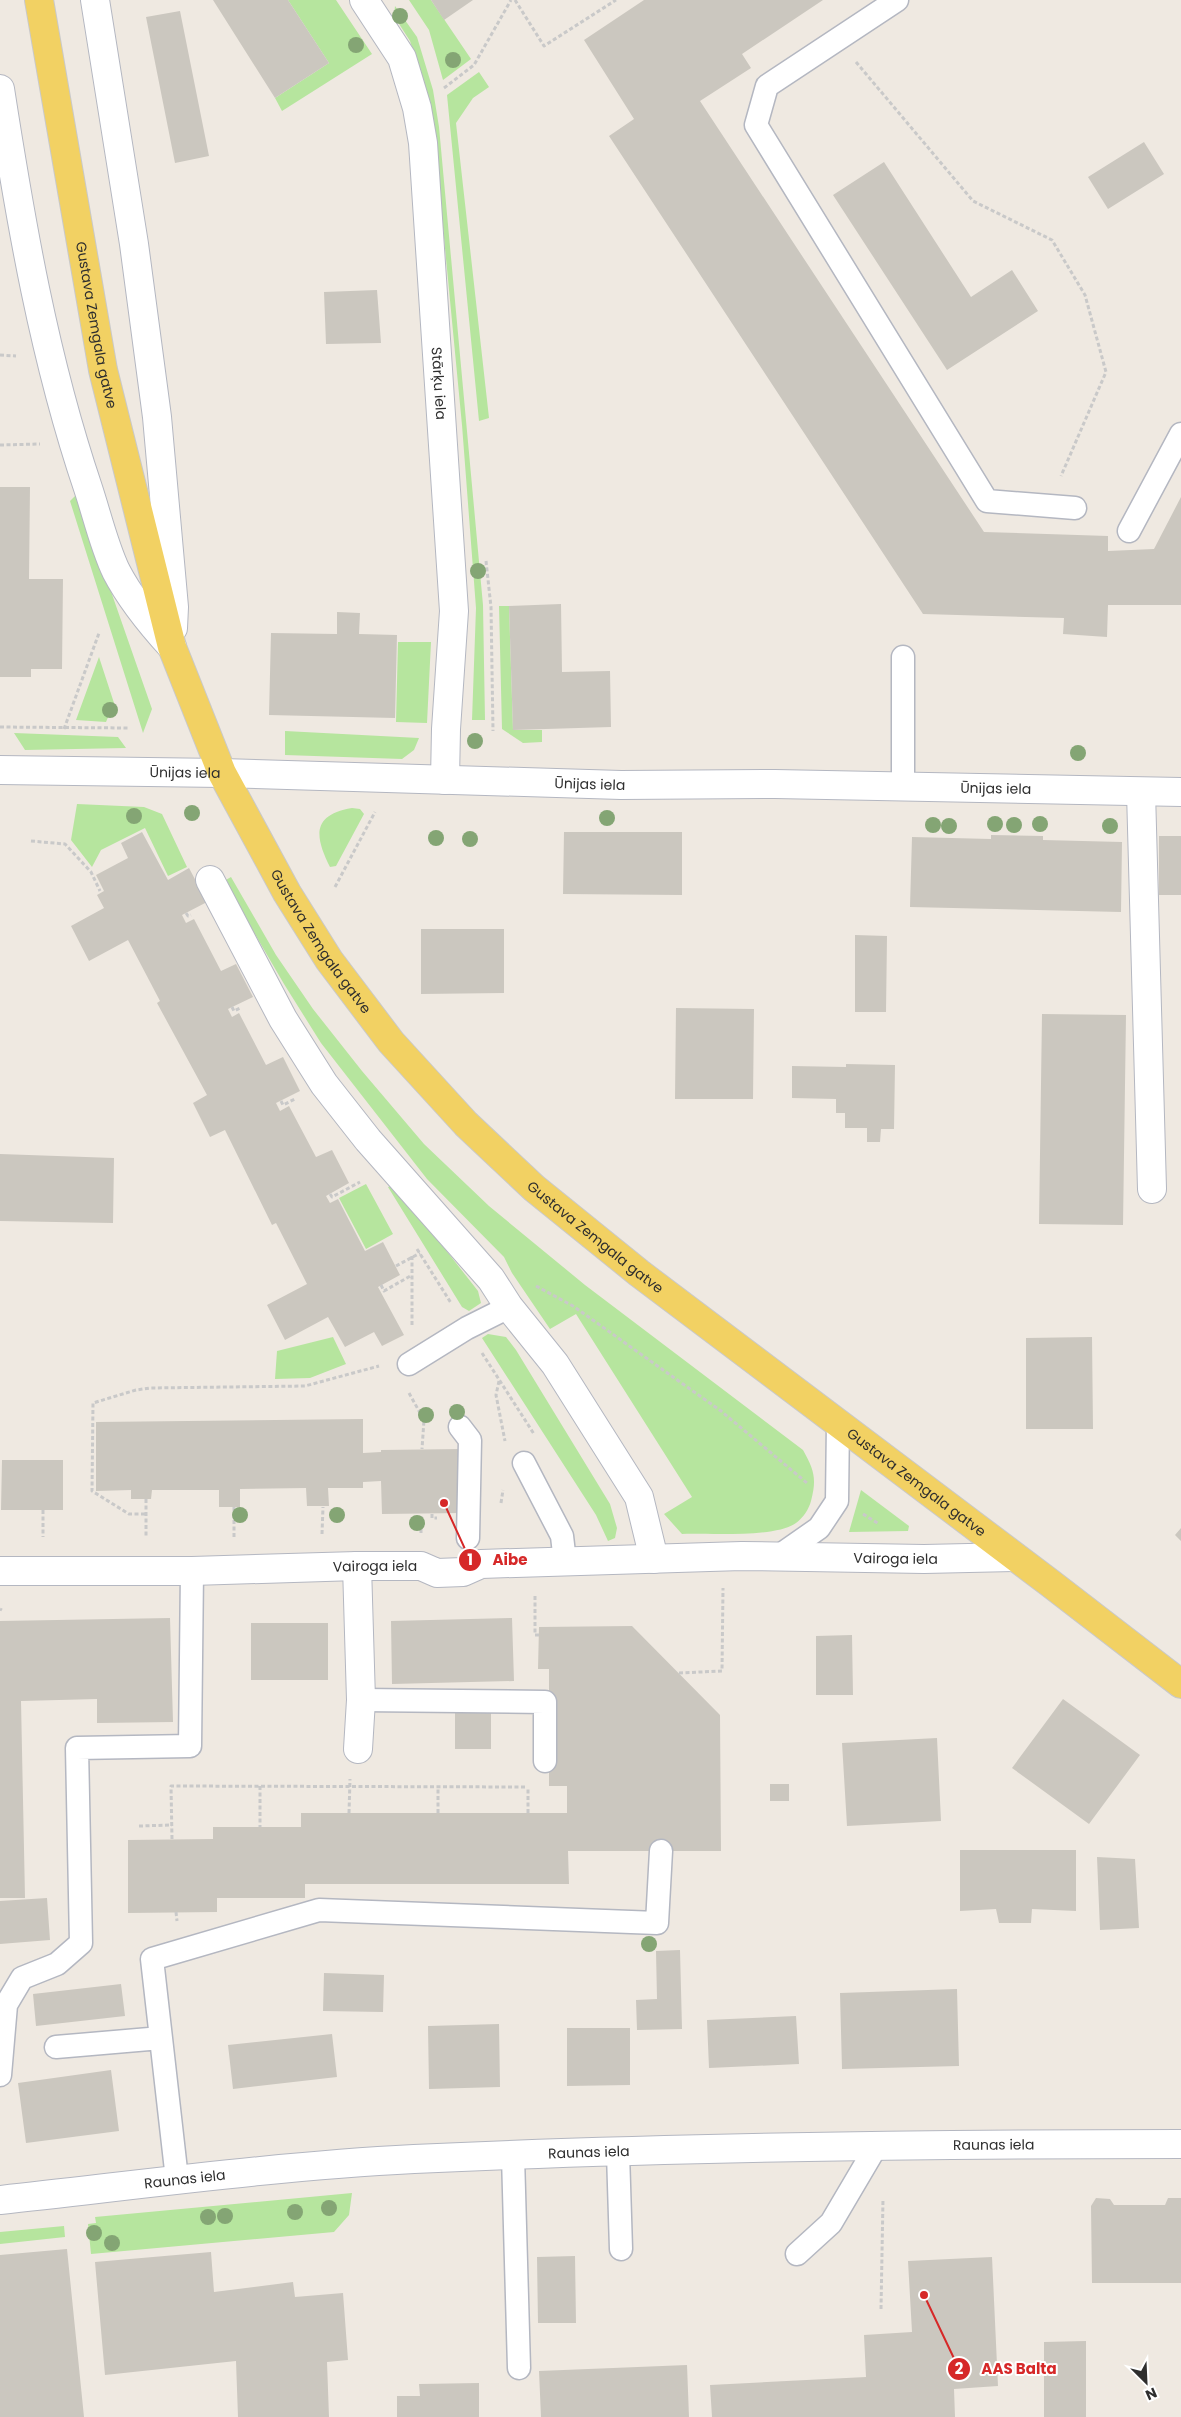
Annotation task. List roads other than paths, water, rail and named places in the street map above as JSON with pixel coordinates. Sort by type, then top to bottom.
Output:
[{"type":"main road","name":"Gustava Zemgala gatve","points":[[39,0],[103,370],[172,647],[222,774],[287,893],[329,960],[391,1042],[466,1124],[534,1188],[639,1273],[838,1422],[1181,1684]]},
{"type":"street","name":"Gustava Zemgala gatve","points":[[95,0],[134,244],[157,417],[174,607],[172,647]]},
{"type":"street","name":"Stārķu iela","points":[[364,0],[402,58],[417,108],[423,143],[454,611],[446,729],[445,780]]},
{"type":"street","name":"Gustava Zemgala gatve","points":[[0,89],[22,224],[41,324],[76,452],[116,570],[144,616],[172,647]]},
{"type":"street","name":"Ūnijas iela","points":[[0,770],[621,785],[903,787],[1181,792]]},
{"type":"street","points":[[1141,792],[1152,1189]]},
{"type":"street","points":[[210,880],[283,1019],[341,1108],[491,1279],[509,1307],[556,1364],[639,1497],[654,1559]]},
{"type":"street","name":"Vairoga iela","points":[[0,1571],[192,1571],[421,1566],[437,1573],[463,1572],[481,1564],[742,1556],[776,1558],[1014,1557]]},
{"type":"street","points":[[357,1566],[361,1700],[358,1749]]},
{"type":"street","name":"Raunas iela","points":[[0,2200],[177,2179],[412,2160],[877,2145],[1181,2144]]},
{"type":"lane","points":[[897,0],[767,86],[756,125],[988,501],[1075,508]]},
{"type":"lane","points":[[1129,531],[1181,434]]},
{"type":"lane","points":[[902,657],[903,787]]},
{"type":"lane","points":[[411,1363],[467,1328],[509,1307]]},
{"type":"lane","points":[[776,1558],[819,1528],[837,1501],[838,1422]]},
{"type":"lane","points":[[460,1427],[470,1440],[468,1538]]},
{"type":"lane","points":[[524,1463],[562,1536],[565,1562]]},
{"type":"lane","points":[[0,2075],[6,2005],[22,1978],[57,1964],[81,1943],[77,1748],[190,1746],[192,1571]]},
{"type":"lane","points":[[361,1700],[545,1702],[545,1761]]},
{"type":"lane","points":[[177,2179],[152,1959],[319,1910],[657,1923],[662,1851]]},
{"type":"lane","points":[[56,2047],[161,2038]]},
{"type":"lane","points":[[797,2254],[832,2223],[877,2145]]},
{"type":"lane","points":[[618,2153],[621,2249]]},
{"type":"lane","points":[[513,2156],[519,2368]]},
{"type":"place","name":"Aibe","points":[[444,1503]]},
{"type":"place","name":"AAS Balta","points":[[924,2295]]}]
